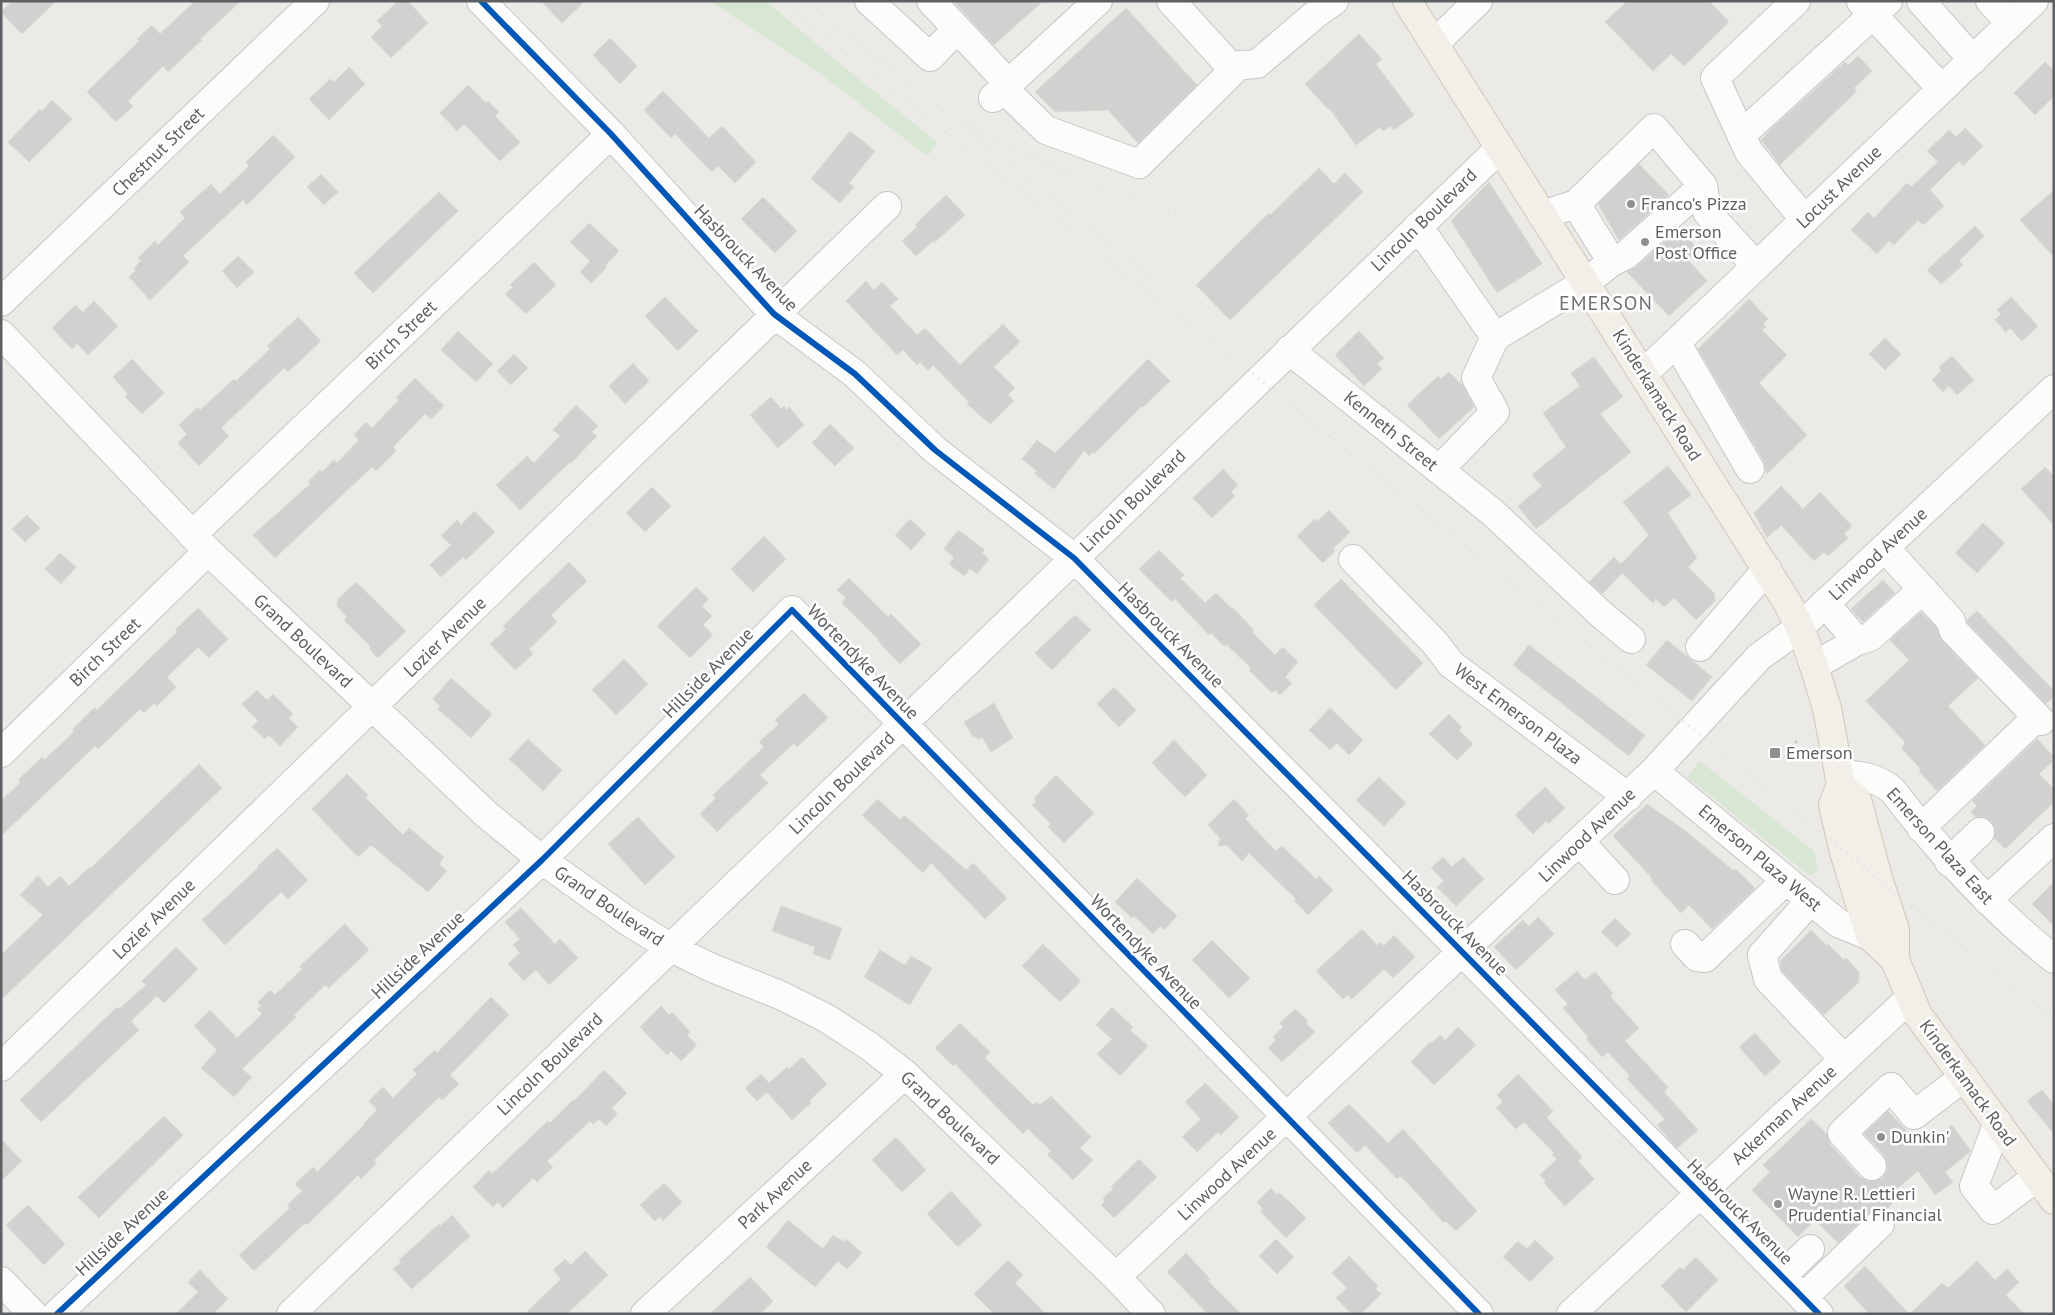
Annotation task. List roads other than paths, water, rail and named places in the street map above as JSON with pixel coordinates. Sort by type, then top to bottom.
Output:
[{"type":"main road","name":"Kinderkamack Road","points":[[1407,1],[1767,569],[1800,627],[1827,708],[1840,780],[1833,805],[1844,852],[1870,936],[1895,960]]},
{"type":"main road","name":"Kinderkamack Road","points":[[1840,780],[1857,799],[1894,930],[1895,960],[1918,1015],[2054,1200]]},
{"type":"street","name":"Chestnut Street","points":[[1,302],[315,1]]},
{"type":"street","name":"Hasbrouck Avenue","points":[[481,1],[610,134],[774,314],[855,374],[935,450],[1074,558],[1811,1306]]},
{"type":"street","points":[[869,1],[930,57],[957,29]]},
{"type":"street","points":[[930,1],[957,29],[1002,90],[1046,130],[1139,164],[1239,65]]},
{"type":"street","points":[[1002,90],[1098,1]]},
{"type":"street","points":[[1171,1],[1230,66],[1257,64],[1334,1]]},
{"type":"street","points":[[1434,44],[1478,1]]},
{"type":"street","points":[[1796,1],[1714,78],[1749,152],[1805,220]]},
{"type":"street","points":[[1921,1],[1973,60]]},
{"type":"street","points":[[1990,1],[2011,23]]},
{"type":"street","name":"Locust Avenue","points":[[1643,374],[2034,1]]},
{"type":"street","points":[[1741,135],[1873,6],[1942,89]]},
{"type":"street","points":[[1542,215],[1576,204],[1654,128],[1704,186],[1707,212],[1756,266]]},
{"type":"street","name":"Birch Street","points":[[1,753],[200,543],[610,134]]},
{"type":"street","name":"Lincoln Boulevard","points":[[291,1314],[1500,148]]},
{"type":"street","points":[[1439,470],[1495,412],[1476,378],[1495,337],[1586,282],[1612,262],[1626,255],[1704,186]]},
{"type":"street","points":[[1576,204],[1612,262]]},
{"type":"street","name":"Lozier Avenue","points":[[1,1067],[886,206]]},
{"type":"street","points":[[1418,226],[1495,337]]},
{"type":"street","name":"Grand Boulevard","points":[[1,334],[200,543],[486,814],[542,860],[626,920],[671,948],[712,968],[780,995],[826,1018],[869,1046],[904,1074],[1116,1277],[1151,1314]]},
{"type":"street","points":[[1676,342],[1750,469]]},
{"type":"street","name":"Kenneth Street","points":[[1289,350],[1492,512],[1602,615],[1631,639]]},
{"type":"street","name":"Linwood Avenue","points":[[1116,1277],[1628,797],[1759,657],[1800,627],[2054,389]]},
{"type":"street","points":[[1885,548],[1951,621],[1953,630],[2045,725],[1921,828]]},
{"type":"street","name":"West Emerson Plaza","points":[[1353,559],[1435,643],[1451,664],[1628,797]]},
{"type":"street","points":[[1700,647],[1767,569]]},
{"type":"street","points":[[1814,666],[1857,641],[1870,637],[1923,590]]},
{"type":"street","points":[[1825,603],[1857,641]]},
{"type":"street","name":"Wortendyke Avenue","points":[[792,610],[1479,1314]]},
{"type":"street","name":"Hillside Avenue","points":[[57,1314],[542,860],[792,610]]},
{"type":"street","name":"Emerson Plaza West","points":[[1654,771],[1838,923],[1870,936]]},
{"type":"street","name":"Emerson Plaza East","points":[[1840,780],[1860,775],[1886,784],[1949,862],[1987,900],[2054,959]]},
{"type":"street","points":[[1949,862],[1980,832]]},
{"type":"street","points":[[1987,900],[2054,838]]},
{"type":"street","points":[[1580,842],[1615,880]]},
{"type":"street","points":[[1685,944],[1698,958],[1705,958],[1786,880]]},
{"type":"street","points":[[1811,900],[1762,955],[1762,961],[1768,979],[1844,1059]]},
{"type":"street","name":"Ackerman Avenue","points":[[1571,1314],[1910,998]]},
{"type":"street","name":"Park Avenue","points":[[645,1314],[904,1074]]},
{"type":"street","points":[[1872,1166],[1842,1133],[1891,1086],[1914,1116],[1964,1077]]},
{"type":"street","points":[[1998,1123],[1974,1186],[1993,1210],[2037,1177]]},
{"type":"street","points":[[1811,1306],[1880,1224]]},
{"type":"street","points":[[1782,1276],[1810,1249]]},
{"type":"street","points":[[1,1281],[33,1314]]},
{"type":"railway","points":[[780,1],[1259,379],[2054,1020]]},
{"type":"railway","points":[[806,1],[1155,280]]},
{"type":"railway","points":[[964,120],[1019,151],[1047,164],[1195,220]]},
{"type":"place","name":"Franco's Pizza","points":[[1631,204]]},
{"type":"place","name":"Emerson Post Office","points":[[1645,242]]},
{"type":"place","name":"Emerson","points":[[1775,753]]},
{"type":"place","name":"Dunkin'","points":[[1881,1137]]},
{"type":"place","name":"Wayne R. Lettieri Prudential Financial","points":[[1778,1204]]},
{"type":"district","name":"EMERSON","points":[[1606,303]]}]
